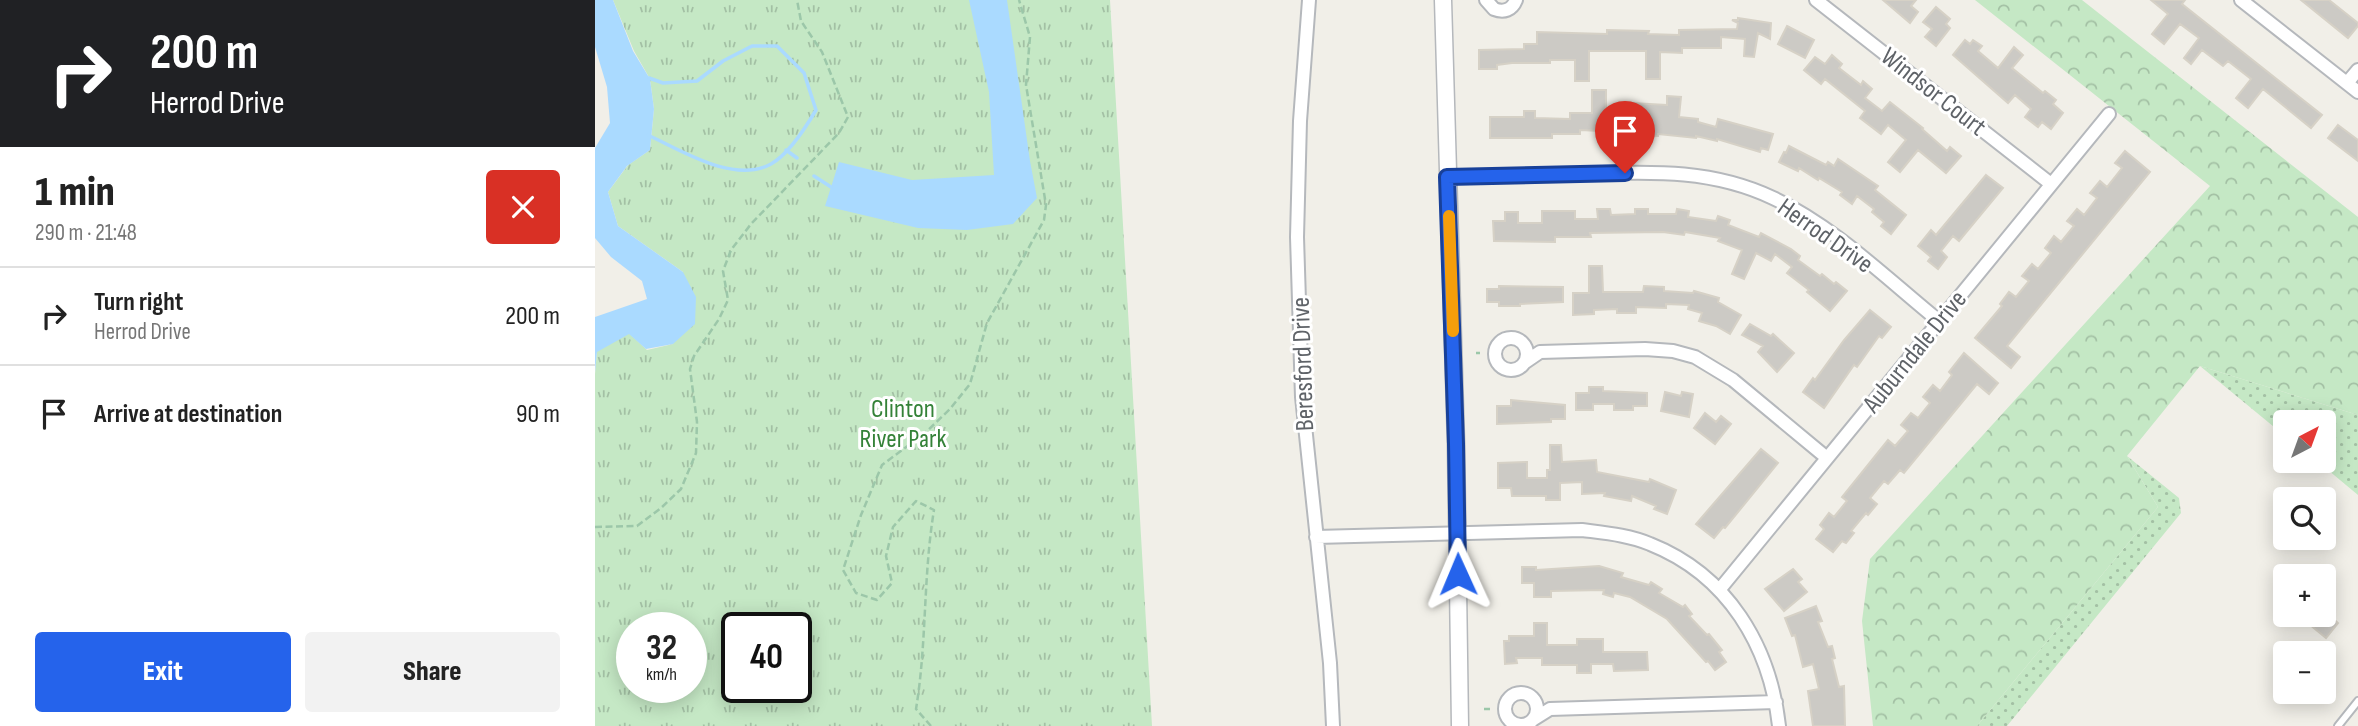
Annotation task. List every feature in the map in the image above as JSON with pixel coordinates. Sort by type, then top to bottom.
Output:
[{"type":"street","name":"Beresford Drive","points":[[1309,0],[1300,121],[1297,237],[1302,397],[1330,663],[1333,726]]},
{"type":"street","points":[[1443,0],[1456,431],[1460,726]]},
{"type":"street","points":[[1486,0],[1499,11],[1509,9],[1517,2]]},
{"type":"street","name":"Windsor Court","points":[[1816,0],[2051,184]]},
{"type":"street","points":[[2241,0],[2353,88],[2358,70]]},
{"type":"street","name":"Auburndale Drive","points":[[1720,589],[2109,114]]},
{"type":"street","name":"Herrod Drive","points":[[1447,177],[1689,173],[1718,178],[1774,198],[1803,215],[1840,241],[1939,321]]},
{"type":"street","points":[[1540,352],[1515,369],[1501,366],[1496,357],[1497,347],[1504,340],[1514,338],[1540,352],[1645,349],[1673,351],[1695,357],[1733,380],[1827,458]]},
{"type":"street","points":[[1523,343],[1527,353],[1524,363]]},
{"type":"street","points":[[1315,537],[1582,530],[1621,535],[1650,544],[1680,558],[1720,589],[1739,613],[1760,649],[1767,668],[1779,726]]},
{"type":"street","points":[[1550,709],[1519,694],[1510,698],[1505,707],[1507,717],[1515,724],[1525,724],[1550,709],[1776,702]]},
{"type":"street","points":[[1533,699],[1537,709],[1534,719]]},
{"type":"lane","points":[[2337,726],[2358,701]]},
{"type":"path","points":[[595,527],[636,526],[681,489],[696,453],[697,422],[690,369],[694,356],[719,320],[728,300],[723,271],[731,250],[751,223],[839,134],[848,117],[822,52],[801,20],[797,0]]},
{"type":"path","points":[[931,726],[916,709],[922,671],[928,549],[934,510],[916,501],[893,527],[886,556],[891,583],[877,600],[856,593],[843,570],[882,466],[926,433],[970,384],[987,323],[1044,220],[1046,205],[1026,85],[1030,37],[1019,0]]},
{"type":"path","points":[[1484,709],[1490,709]]},
{"type":"green space","name":"Clinton River Park","points":[[613,0],[1110,0],[1152,726],[595,726],[597,351],[629,333],[647,350],[673,344],[683,272],[618,226],[608,192],[628,165],[650,150],[654,109],[650,79],[634,51]]},
{"type":"green space","points":[[1975,0],[2082,0],[2358,217],[2358,415],[2200,366],[2127,456],[2158,507],[1977,726],[1873,726],[1862,621],[1870,559],[2210,186]]},
{"type":"green space","points":[[2200,366],[2358,415],[2358,495],[2332,473],[2336,473],[2336,410],[2273,410],[2273,426]]},
{"type":"green space","points":[[2127,456],[2179,498],[2181,513],[2007,726],[1977,726],[2158,507]]},
{"type":"water","points":[[595,0],[613,0],[633,51],[650,79],[654,109],[650,150],[627,166],[608,192],[618,226],[683,272],[696,297],[695,324],[673,344],[646,349],[629,334],[597,352],[595,372],[595,317],[647,299],[642,281],[611,257],[595,238],[595,148],[610,123],[607,87],[595,47]]},
{"type":"water","points":[[969,0],[1007,0],[1037,198],[1013,224],[967,230],[918,228],[825,206],[839,162],[912,180],[994,175],[989,92]]},
{"type":"building","points":[[1883,0],[1916,0],[1911,6],[1918,12],[1910,23]]},
{"type":"building","points":[[2151,0],[2185,0],[2182,4],[2322,115],[2311,128],[2263,89],[2248,108],[2236,98],[2251,79],[2228,61],[2223,66],[2202,50],[2191,64],[2184,58],[2199,38],[2180,24],[2164,44],[2152,34],[2168,14]]},
{"type":"building","points":[[2301,0],[2329,0],[2358,23],[2358,26],[2348,38]]},
{"type":"building","points":[[1936,7],[1950,19],[1946,24],[1950,28],[1936,46],[1925,37],[1932,29],[1923,22]]},
{"type":"building","points":[[1738,18],[1771,23],[1770,39],[1758,33],[1754,57],[1744,56],[1745,39],[1721,37],[1721,48],[1682,48],[1682,53],[1660,52],[1660,79],[1646,79],[1646,51],[1589,51],[1589,81],[1575,81],[1575,60],[1512,63],[1497,65],[1497,69],[1479,69],[1479,50],[1524,49],[1524,44],[1537,44],[1537,32],[1607,34],[1607,30],[1679,35],[1679,30],[1737,29],[1738,23],[1732,20]]},
{"type":"building","points":[[1787,26],[1814,40],[1805,58],[1778,44]]},
{"type":"building","points":[[1965,40],[1970,44],[1973,40],[1982,46],[1978,51],[1998,68],[2014,47],[2023,55],[2012,68],[2056,100],[2053,104],[2063,113],[2051,129],[2042,122],[2038,127],[2025,117],[2031,109],[2015,95],[2008,103],[1953,55]]},
{"type":"building","points":[[1832,55],[1842,64],[1839,68],[1861,85],[1863,81],[1872,89],[1865,98],[1882,111],[1890,102],[1947,151],[1950,147],[1961,156],[1946,173],[1918,150],[1900,172],[1888,162],[1906,140],[1888,125],[1881,134],[1860,118],[1865,111],[1825,79],[1821,84],[1804,70],[1815,57],[1825,64]]},
{"type":"building","points":[[1592,90],[1606,90],[1606,115],[1622,115],[1623,134],[1601,135],[1601,131],[1580,130],[1580,134],[1552,134],[1552,138],[1490,138],[1490,117],[1524,117],[1524,111],[1535,111],[1535,118],[1570,119],[1570,113],[1592,113]]},
{"type":"building","points":[[1667,96],[1681,97],[1679,117],[1698,119],[1698,122],[1716,127],[1718,119],[1773,134],[1768,150],[1761,148],[1760,152],[1717,139],[1696,136],[1645,135],[1646,123],[1632,122],[1633,103],[1667,105]]},
{"type":"building","points":[[2338,125],[2358,140],[2358,161],[2328,138]]},
{"type":"building","points":[[1789,146],[1826,165],[1828,162],[1834,166],[1838,159],[1878,186],[1875,190],[1906,215],[1891,234],[1881,226],[1884,222],[1872,212],[1874,209],[1857,196],[1852,204],[1840,195],[1842,192],[1819,178],[1818,180],[1799,168],[1798,171],[1779,162]]},
{"type":"building","points":[[2125,151],[2150,172],[2007,346],[2020,357],[2011,368],[1975,338],[2002,306],[2000,304],[2009,292],[2016,297],[2029,281],[2022,276],[2032,264],[2038,269],[2051,253],[2045,248],[2054,236],[2061,242],[2074,226],[2067,221],[2077,209],[2084,215],[2097,198],[2090,193],[2100,181],[2107,187],[2122,168],[2115,163]]},
{"type":"building","points":[[1986,175],[2003,188],[1959,241],[1953,236],[1941,251],[1947,257],[1938,269],[1928,261],[1931,257],[1918,246],[1931,230],[1936,235]]},
{"type":"building","points":[[1597,209],[1610,209],[1611,215],[1635,214],[1635,209],[1648,209],[1648,214],[1676,214],[1677,209],[1689,211],[1688,217],[1716,221],[1718,216],[1730,220],[1728,225],[1759,237],[1761,233],[1791,249],[1800,256],[1798,260],[1847,291],[1830,311],[1787,273],[1792,267],[1775,254],[1771,261],[1756,253],[1744,279],[1732,274],[1742,250],[1718,241],[1720,238],[1685,232],[1684,235],[1663,232],[1590,233],[1591,237],[1555,237],[1555,242],[1494,241],[1493,221],[1505,221],[1505,212],[1518,212],[1518,223],[1542,223],[1542,211],[1575,211],[1575,219],[1598,219]]},
{"type":"building","points":[[1589,266],[1602,266],[1603,292],[1643,292],[1644,286],[1664,287],[1664,291],[1694,291],[1719,298],[1718,302],[1741,315],[1730,334],[1699,321],[1702,313],[1688,309],[1689,305],[1666,304],[1666,308],[1636,307],[1636,313],[1617,313],[1617,309],[1594,310],[1594,314],[1573,315],[1573,293],[1589,293]]},
{"type":"building","points":[[1499,286],[1563,287],[1563,302],[1499,306],[1499,302],[1487,302],[1487,289],[1499,289]]},
{"type":"building","points":[[1870,310],[1891,327],[1882,338],[1879,336],[1857,367],[1854,365],[1824,408],[1803,392]]},
{"type":"building","points":[[1750,324],[1771,336],[1773,334],[1794,353],[1777,372],[1758,352],[1763,346],[1742,335]]},
{"type":"building","points":[[1964,353],[1998,383],[1989,394],[1977,384],[1904,473],[1900,470],[1888,484],[1884,481],[1870,498],[1877,504],[1851,531],[1854,533],[1846,543],[1842,541],[1833,552],[1816,539],[1824,529],[1820,525],[1829,513],[1834,517],[1847,501],[1842,497],[1888,440],[1895,446],[1908,431],[1901,425],[1911,413],[1918,418],[1930,403],[1923,397],[1933,385],[1940,391],[1952,375],[1949,372]]},
{"type":"building","points":[[1589,387],[1603,387],[1603,391],[1647,393],[1647,406],[1633,406],[1633,410],[1614,410],[1614,404],[1593,404],[1593,410],[1576,410],[1576,393],[1589,393]]},
{"type":"building","points":[[1665,392],[1681,396],[1682,392],[1693,394],[1689,417],[1661,411]]},
{"type":"building","points":[[1511,400],[1565,405],[1565,419],[1497,424],[1497,406],[1511,406]]},
{"type":"building","points":[[1705,413],[1716,422],[1721,416],[1731,424],[1715,444],[1694,428]]},
{"type":"building","points":[[1550,445],[1561,445],[1562,462],[1596,460],[1597,472],[1649,482],[1650,479],[1676,490],[1667,514],[1632,496],[1631,501],[1604,496],[1605,493],[1582,494],[1582,482],[1560,483],[1560,500],[1546,500],[1546,496],[1512,496],[1511,488],[1498,488],[1498,463],[1527,462],[1527,478],[1547,478],[1547,470],[1550,470]]},
{"type":"building","points":[[1761,449],[1778,463],[1714,538],[1696,524]]},
{"type":"building","points":[[1599,566],[1623,573],[1621,577],[1649,585],[1651,582],[1662,589],[1659,593],[1683,607],[1685,605],[1692,614],[1689,616],[1722,650],[1719,652],[1726,662],[1715,670],[1667,619],[1630,597],[1614,593],[1613,597],[1603,594],[1604,590],[1551,591],[1551,597],[1534,597],[1534,583],[1522,583],[1522,567],[1536,567],[1536,570]]},
{"type":"building","points":[[1793,569],[1802,579],[1798,582],[1807,592],[1784,611],[1765,589]]},
{"type":"building","points":[[1816,606],[1822,621],[1818,622],[1828,647],[1832,646],[1835,658],[1832,659],[1839,687],[1844,686],[1845,726],[1813,726],[1808,691],[1819,689],[1813,664],[1803,667],[1795,635],[1792,636],[1785,618]]},
{"type":"building","points":[[1534,623],[1547,623],[1547,645],[1577,645],[1577,639],[1603,639],[1603,652],[1647,652],[1648,670],[1614,671],[1613,664],[1591,664],[1591,673],[1577,673],[1577,665],[1542,665],[1542,658],[1516,658],[1517,663],[1505,664],[1504,641],[1509,641],[1509,636],[1534,636]]},
{"type":"building","points":[[2313,627],[2335,627],[2326,638]]},
{"type":"waterway","points":[[648,135],[708,163],[725,168],[756,169],[778,160],[791,147],[816,110],[804,73],[777,46],[752,46],[723,61],[697,81],[663,83],[649,78]]},
{"type":"waterway","points":[[786,150],[797,158]]},
{"type":"waterway","points":[[814,176],[831,187]]},
{"type":"slow traffic","points":[[1449,216],[1453,331]]},
{"type":"route","points":[[1458,574],[1447,177],[1625,173]]}]
